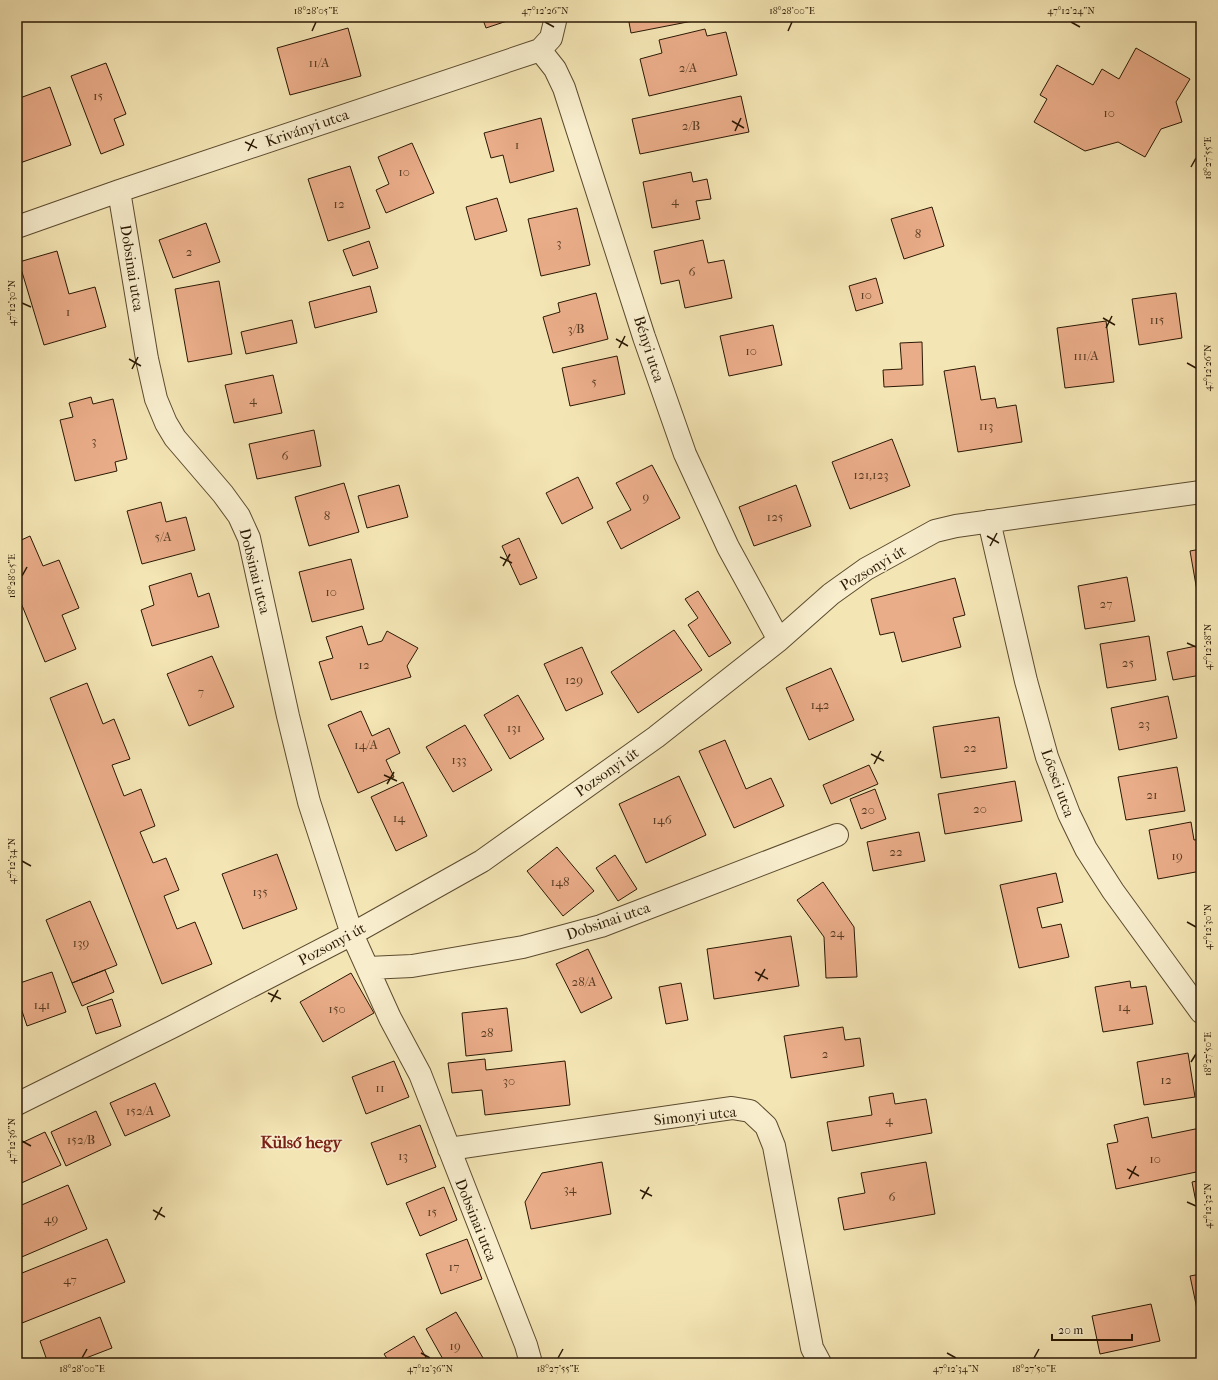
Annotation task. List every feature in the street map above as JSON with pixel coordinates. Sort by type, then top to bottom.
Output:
[{"type":"street","points":[[540,50],[551,38],[556,17]]},
{"type":"street","name":"Kriványi utca","points":[[17,227],[540,50]]},
{"type":"street","name":"Bényi utca","points":[[540,50],[555,69],[564,88],[644,337],[685,454],[728,547],[779,640]]},
{"type":"street","name":"Dobsinai utca","points":[[120,191],[147,359],[156,399],[166,423],[175,438],[223,494],[239,516],[249,538],[288,716],[309,802],[352,934],[390,1018],[420,1074],[448,1149],[526,1345],[531,1363]]},
{"type":"street","name":"Pozsonyi út","points":[[17,1104],[172,1027],[352,934],[482,861],[656,737],[779,640],[831,594],[866,569],[935,531],[989,521],[1201,492]]},
{"type":"street","name":"Lőcsei utca","points":[[989,521],[1026,681],[1047,757],[1069,814],[1086,850],[1113,891],[1201,1012]]},
{"type":"street","name":"Dobsinai utca","points":[[368,968],[412,966],[523,947],[601,926],[837,836]]},
{"type":"street","name":"Simonyi utca","points":[[448,1149],[732,1108],[750,1111],[766,1126],[774,1146],[812,1348],[820,1363]]},
{"type":"building","points":[[482,17],[519,17],[486,28]]},
{"type":"building","points":[[628,17],[708,17],[708,18],[631,33]]},
{"type":"building","points":[[348,28],[361,76],[290,95],[277,48]]},
{"type":"building","points":[[705,29],[707,36],[726,32],[737,75],[649,96],[640,59],[662,53],[659,40]]},
{"type":"building","points":[[1136,48],[1190,79],[1176,102],[1182,122],[1161,129],[1145,157],[1118,142],[1085,151],[1034,122],[1047,99],[1040,95],[1057,65],[1093,85],[1102,69],[1119,79]]},
{"type":"building","points":[[106,63],[126,114],[114,119],[124,145],[101,154],[71,76]]},
{"type":"building","points":[[50,87],[71,145],[17,164],[17,99]]},
{"type":"building","points":[[741,96],[749,132],[640,154],[632,119]]},
{"type":"building","points":[[541,118],[554,171],[510,183],[503,155],[491,158],[484,133]]},
{"type":"building","points":[[412,143],[434,193],[386,213],[376,190],[389,184],[378,157]]},
{"type":"building","points":[[350,166],[370,228],[328,241],[308,179]]},
{"type":"building","points":[[691,172],[693,182],[707,179],[711,199],[696,201],[700,219],[652,228],[643,182]]},
{"type":"building","points":[[497,198],[507,231],[475,240],[466,207]]},
{"type":"building","points":[[932,207],[944,246],[904,259],[891,219]]},
{"type":"building","points":[[577,208],[590,265],[541,276],[528,219]]},
{"type":"building","points":[[206,223],[220,262],[173,278],[159,240]]},
{"type":"building","points":[[703,240],[708,263],[724,260],[732,298],[685,308],[679,280],[661,284],[654,251]]},
{"type":"building","points":[[369,241],[378,268],[353,276],[343,250]]},
{"type":"building","points":[[57,251],[69,294],[95,287],[106,327],[44,345],[19,262]]},
{"type":"building","points":[[876,278],[883,303],[856,311],[849,286]]},
{"type":"building","points":[[219,281],[232,354],[188,362],[175,289]]},
{"type":"building","points":[[370,286],[377,312],[315,328],[309,302]]},
{"type":"building","points":[[596,293],[608,339],[553,353],[543,317],[560,312],[558,303]]},
{"type":"building","points":[[1176,293],[1182,338],[1139,345],[1132,299]]},
{"type":"building","points":[[292,320],[297,343],[246,354],[241,332]]},
{"type":"building","points":[[1106,321],[1114,382],[1065,388],[1057,328]]},
{"type":"building","points":[[773,325],[782,365],[729,376],[720,336]]},
{"type":"building","points":[[922,342],[923,385],[884,387],[883,370],[902,369],[900,343]]},
{"type":"building","points":[[617,356],[625,394],[570,406],[562,368]]},
{"type":"building","points":[[975,366],[981,400],[995,398],[997,408],[1016,405],[1022,442],[958,452],[944,371]]},
{"type":"building","points":[[273,375],[282,413],[234,423],[225,385]]},
{"type":"building","points":[[91,397],[93,404],[113,399],[127,459],[115,462],[117,471],[75,481],[60,420],[73,417],[69,403]]},
{"type":"building","points":[[314,430],[321,466],[257,479],[249,444]]},
{"type":"building","points":[[892,439],[910,486],[850,509],[832,462]]},
{"type":"building","points":[[652,465],[680,518],[621,549],[607,522],[631,510],[616,483]]},
{"type":"building","points":[[578,477],[593,508],[562,524],[546,493]]},
{"type":"building","points":[[344,483],[359,532],[309,546],[295,497]]},
{"type":"building","points":[[399,485],[408,517],[367,528],[358,496]]},
{"type":"building","points":[[796,485],[811,526],[754,546],[739,507]]},
{"type":"building","points":[[161,502],[166,522],[186,517],[195,550],[142,564],[127,511]]},
{"type":"building","points":[[30,536],[43,566],[59,560],[79,608],[62,615],[76,649],[45,662],[17,593],[17,542]]},
{"type":"building","points":[[519,538],[537,578],[520,585],[502,546]]},
{"type":"building","points":[[1201,549],[1201,591],[1197,591],[1190,551]]},
{"type":"building","points":[[351,559],[364,609],[312,622],[299,572]]},
{"type":"building","points":[[191,573],[198,597],[209,593],[219,627],[152,646],[141,610],[154,605],[149,586]]},
{"type":"building","points":[[1127,577],[1135,621],[1085,629],[1078,586]]},
{"type":"building","points":[[955,578],[965,615],[953,618],[961,647],[902,662],[894,632],[880,635],[871,599]]},
{"type":"building","points":[[698,591],[731,643],[709,657],[688,625],[698,618],[685,599]]},
{"type":"building","points":[[362,626],[368,645],[382,641],[387,631],[418,648],[407,666],[411,677],[331,700],[319,662],[333,658],[326,637]]},
{"type":"building","points":[[674,630],[702,670],[638,713],[611,672]]},
{"type":"building","points":[[1149,636],[1156,680],[1107,688],[1100,644]]},
{"type":"building","points":[[1201,645],[1201,675],[1173,680],[1167,652]]},
{"type":"building","points":[[582,647],[603,694],[566,711],[544,664]]},
{"type":"building","points":[[212,656],[234,707],[189,726],[167,674]]},
{"type":"building","points":[[831,668],[854,720],[809,740],[786,688]]},
{"type":"building","points":[[87,683],[103,724],[114,719],[130,759],[112,765],[124,796],[141,789],[155,826],[140,832],[153,863],[166,858],[179,890],[164,896],[177,929],[195,922],[212,964],[162,984],[50,698]]},
{"type":"building","points":[[518,695],[544,739],[510,759],[484,715]]},
{"type":"building","points":[[1168,696],[1177,738],[1119,750],[1111,708]]},
{"type":"building","points":[[361,711],[372,736],[389,728],[400,753],[386,760],[394,777],[358,793],[328,725]]},
{"type":"building","points":[[999,717],[1007,768],[941,778],[933,727]]},
{"type":"building","points":[[465,725],[492,770],[453,792],[426,747]]},
{"type":"building","points":[[725,740],[746,789],[771,778],[784,806],[734,828],[699,751]]},
{"type":"building","points":[[869,765],[878,784],[831,804],[823,785]]},
{"type":"building","points":[[1177,767],[1185,811],[1126,820],[1118,777]]},
{"type":"building","points":[[679,776],[706,835],[646,863],[619,804]]},
{"type":"building","points":[[1015,781],[1022,821],[945,834],[938,794]]},
{"type":"building","points":[[403,782],[427,836],[396,851],[371,797]]},
{"type":"building","points":[[875,789],[886,819],[861,829],[850,799]]},
{"type":"building","points":[[1191,822],[1194,840],[1201,839],[1201,871],[1158,879],[1149,830]]},
{"type":"building","points":[[919,832],[925,861],[873,871],[867,842]]},
{"type":"building","points":[[557,847],[594,891],[563,916],[527,871]]},
{"type":"building","points":[[277,854],[297,909],[243,929],[222,874]]},
{"type":"building","points":[[615,855],[637,889],[618,901],[596,868]]},
{"type":"building","points":[[1056,873],[1063,902],[1037,908],[1042,928],[1061,924],[1069,957],[1019,968],[1000,885]]},
{"type":"building","points":[[823,882],[854,927],[857,977],[826,978],[824,937],[797,900]]},
{"type":"building","points":[[90,901],[117,965],[72,983],[46,920]]},
{"type":"building","points":[[791,936],[799,986],[714,999],[707,949]]},
{"type":"building","points":[[588,949],[612,998],[581,1013],[556,964]]},
{"type":"building","points":[[105,970],[114,992],[82,1006],[72,983]]},
{"type":"building","points":[[52,972],[66,1012],[27,1026],[17,996],[17,984]]},
{"type":"building","points":[[351,973],[374,1013],[323,1042],[300,1002]]},
{"type":"building","points":[[1130,981],[1131,988],[1146,986],[1153,1024],[1103,1032],[1095,987]]},
{"type":"building","points":[[681,983],[688,1020],[666,1024],[659,987]]},
{"type":"building","points":[[112,999],[121,1026],[96,1034],[87,1007]]},
{"type":"building","points":[[507,1008],[512,1051],[466,1056],[462,1013]]},
{"type":"building","points":[[843,1027],[845,1040],[860,1038],[864,1066],[791,1078],[784,1036]]},
{"type":"building","points":[[1188,1053],[1195,1097],[1144,1105],[1137,1062]]},
{"type":"building","points":[[485,1059],[486,1070],[565,1061],[570,1105],[485,1115],[482,1090],[452,1093],[448,1063]]},
{"type":"building","points":[[394,1061],[409,1097],[366,1114],[352,1077]]},
{"type":"building","points":[[155,1083],[170,1116],[125,1136],[110,1103]]},
{"type":"building","points":[[893,1093],[895,1104],[926,1099],[932,1133],[832,1151],[827,1122],[872,1115],[869,1097]]},
{"type":"building","points":[[96,1111],[111,1145],[66,1166],[51,1132]]},
{"type":"building","points":[[1148,1117],[1152,1138],[1200,1128],[1201,1171],[1116,1189],[1107,1144],[1118,1142],[1114,1125]]},
{"type":"building","points":[[420,1125],[436,1167],[387,1185],[371,1143]]},
{"type":"building","points":[[45,1132],[61,1165],[17,1185],[17,1145]]},
{"type":"building","points":[[602,1162],[611,1214],[531,1229],[525,1202],[542,1173]]},
{"type":"building","points":[[926,1162],[935,1214],[844,1230],[838,1198],[865,1193],[861,1173]]},
{"type":"building","points":[[1201,1180],[1201,1211],[1198,1212],[1192,1182]]},
{"type":"building","points":[[68,1185],[87,1229],[17,1259],[17,1226],[22,1224],[17,1213],[17,1207]]},
{"type":"building","points":[[444,1187],[457,1220],[420,1236],[406,1203]]},
{"type":"building","points":[[107,1239],[125,1282],[17,1325],[17,1275]]},
{"type":"building","points":[[467,1239],[482,1279],[441,1294],[426,1254]]},
{"type":"building","points":[[1201,1274],[1201,1323],[1200,1323],[1190,1276]]},
{"type":"building","points":[[1151,1304],[1160,1341],[1100,1354],[1092,1316]]},
{"type":"building","points":[[456,1312],[486,1363],[441,1363],[444,1361],[426,1329]]},
{"type":"building","points":[[100,1317],[112,1348],[73,1363],[48,1363],[40,1341]]},
{"type":"building","points":[[414,1336],[429,1363],[390,1363],[384,1354]]},
{"type":"district","name":"Külső hegy","points":[[301,1142]]}]
